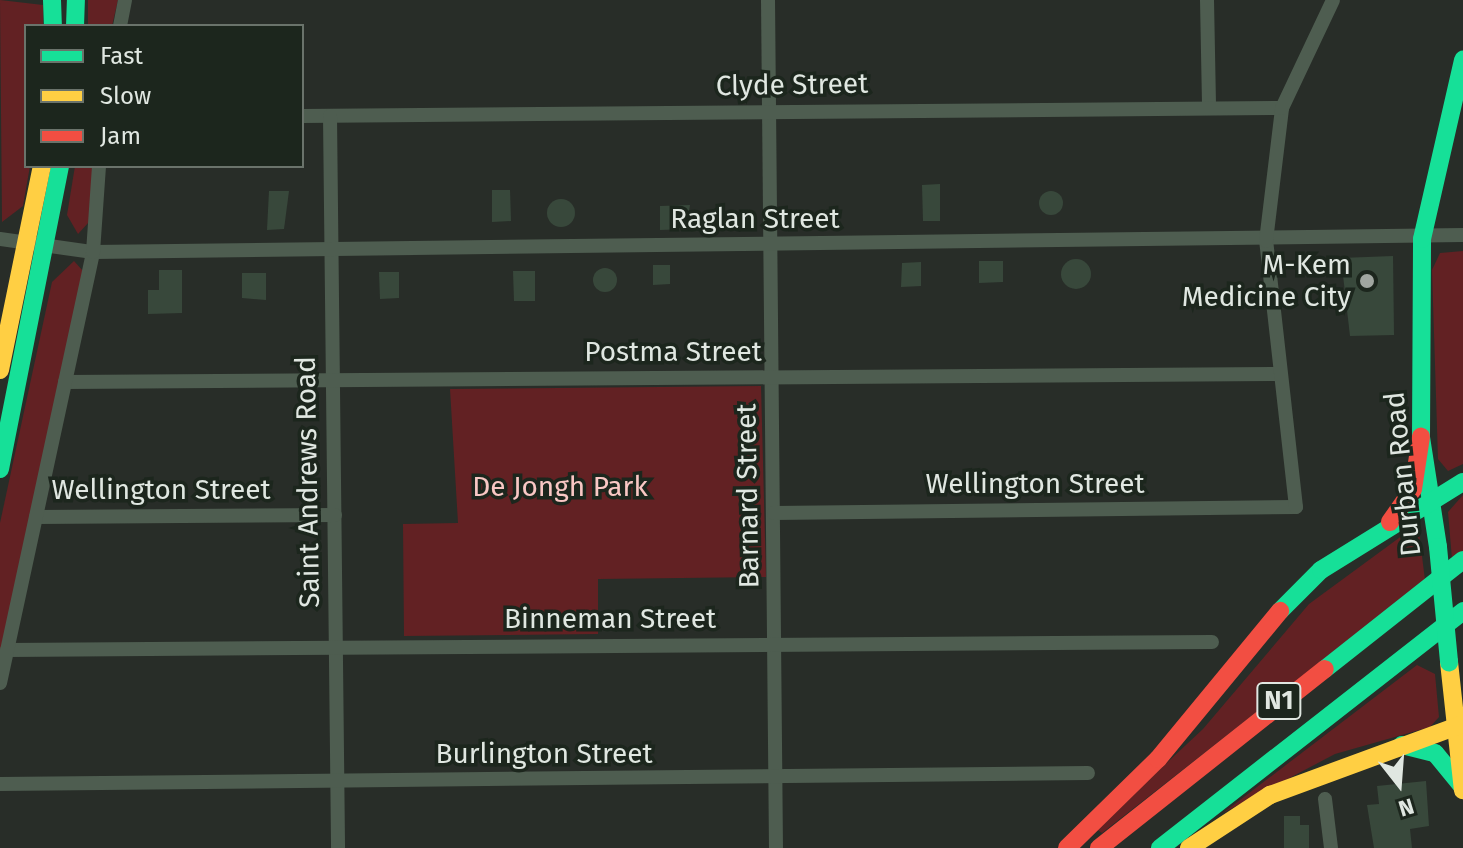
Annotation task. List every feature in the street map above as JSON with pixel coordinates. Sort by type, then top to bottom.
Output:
[{"type":"main road","points":[[52,0],[53,24]]},
{"type":"main road","points":[[75,24],[76,0]]},
{"type":"main road","name":"Durban Road","points":[[1463,60],[1422,239],[1421,437],[1433,502],[1449,662],[1459,726],[1463,788]]},
{"type":"main road","points":[[0,370],[42,168]]},
{"type":"main road","points":[[0,469],[47,246],[60,168]]},
{"type":"main road","points":[[1390,522],[1413,489],[1421,437]]},
{"type":"main road","points":[[1067,848],[1158,759],[1288,601],[1390,522],[1433,502],[1463,482]]},
{"type":"main road","name":"N1","points":[[1099,848],[1463,560]]},
{"type":"main road","name":"N1","points":[[1160,848],[1463,611]]},
{"type":"main road","points":[[1189,848],[1270,795],[1399,745],[1459,726]]},
{"type":"main road","points":[[1399,745],[1435,753],[1463,788]]},
{"type":"street","points":[[120,24],[125,0]]},
{"type":"street","name":"Barnard Street","points":[[768,0],[776,848]]},
{"type":"street","points":[[1207,0],[1209,107]]},
{"type":"street","points":[[1280,374],[1266,241],[1282,108],[1333,0]]},
{"type":"street","name":"Clyde Street","points":[[304,116],[1282,108]]},
{"type":"street","name":"Saint Andrews Road","points":[[330,116],[338,848]]},
{"type":"street","points":[[0,683],[93,252],[99,168]]},
{"type":"street","name":"Raglan Street","points":[[0,239],[93,252],[1297,241],[1422,239],[1463,235]]},
{"type":"street","points":[[1268,258],[1297,241]]},
{"type":"street","name":"Postma Street","points":[[65,382],[1280,374]]},
{"type":"street","name":"Wellington Street","points":[[774,513],[1296,507],[1280,374]]},
{"type":"street","name":"Wellington Street","points":[[36,517],[335,515]]},
{"type":"street","name":"Binneman Street","points":[[7,650],[1212,642]]},
{"type":"street","name":"Burlington Street","points":[[0,784],[1088,773]]},
{"type":"street","points":[[1325,799],[1331,848]]},
{"type":"green space","points":[[0,0],[43,5],[43,24],[24,24],[24,168],[30,168],[23,206],[2,222]]},
{"type":"green space","points":[[88,0],[118,0],[112,24],[88,24]]},
{"type":"green space","points":[[75,168],[93,168],[89,222],[78,234],[67,215]]},
{"type":"green space","points":[[1463,251],[1463,464],[1448,471],[1438,459],[1432,270],[1440,253]]},
{"type":"green space","points":[[74,261],[83,271],[0,655],[0,523],[52,282]]},
{"type":"green space","name":"De Jongh Park","points":[[761,386],[766,577],[598,579],[598,634],[404,636],[403,524],[458,523],[450,389]]},
{"type":"green space","points":[[1463,495],[1463,552],[1452,559],[1448,512]]},
{"type":"green space","points":[[1418,524],[1425,580],[1102,833],[1096,829],[1203,729],[1309,604]]},
{"type":"green space","points":[[1417,665],[1435,674],[1439,717],[1430,727],[1335,754],[1223,813]]},
{"type":"building","points":[[940,184],[940,221],[923,221],[922,185]]},
{"type":"building","points":[[492,190],[510,190],[511,221],[492,222]]},
{"type":"building","points":[[269,191],[289,191],[284,229],[267,230]]},
{"type":"building","points":[[1051,191],[1062,198],[1063,203],[1056,214],[1051,215],[1040,208],[1039,203],[1046,192]]},
{"type":"building","points":[[561,199],[571,203],[575,213],[571,223],[561,227],[551,223],[547,213],[551,203]]},
{"type":"building","points":[[690,205],[686,229],[660,230],[660,206]]},
{"type":"building","name":"M-Kem Medicine City","points":[[1393,256],[1394,335],[1350,336],[1341,258]]},
{"type":"building","points":[[1076,259],[1087,263],[1091,274],[1087,285],[1076,289],[1065,285],[1061,274],[1065,263]]},
{"type":"building","points":[[979,261],[1003,261],[1003,282],[979,283]]},
{"type":"building","points":[[921,262],[921,286],[901,287],[902,263]]},
{"type":"building","points":[[653,265],[670,265],[670,284],[653,285]]},
{"type":"building","points":[[605,268],[614,271],[617,280],[614,289],[605,292],[596,289],[593,280],[596,271]]},
{"type":"building","points":[[159,270],[182,270],[182,313],[148,314],[148,290],[159,290]]},
{"type":"building","points":[[513,271],[535,271],[535,301],[514,301]]},
{"type":"building","points":[[379,272],[399,272],[399,298],[380,299]]},
{"type":"building","points":[[242,273],[266,273],[266,300],[242,298]]},
{"type":"building","points":[[1426,781],[1429,826],[1410,829],[1412,848],[1374,848],[1367,805],[1379,804],[1377,786]]},
{"type":"building","points":[[1284,816],[1300,816],[1300,825],[1309,825],[1309,848],[1284,848]]},
{"type":"traffic: fast","points":[[52,0],[53,24]]},
{"type":"traffic: fast","points":[[75,24],[76,0]]},
{"type":"traffic: fast","points":[[1438,547],[1421,437],[1422,239],[1463,60]]},
{"type":"traffic: fast","points":[[0,469],[60,168]]},
{"type":"traffic: fast","points":[[1280,611],[1321,570],[1463,482]]},
{"type":"traffic: fast","points":[[1438,547],[1449,662]]},
{"type":"traffic: fast","points":[[1325,669],[1463,560]]},
{"type":"traffic: fast","points":[[1160,848],[1463,611]]},
{"type":"traffic: fast","points":[[1402,745],[1435,753],[1462,786]]},
{"type":"traffic: slow","points":[[0,370],[42,168]]},
{"type":"traffic: slow","points":[[1449,662],[1463,790]]},
{"type":"traffic: slow","points":[[1189,848],[1270,795],[1463,724]]},
{"type":"traffic: jam","points":[[1390,522],[1413,489],[1421,437]]},
{"type":"traffic: jam","points":[[1067,848],[1158,759],[1280,611]]},
{"type":"traffic: jam","points":[[1099,848],[1325,669]]},
{"type":"place","name":"M-Kem Medicine City","points":[[1367,281]]}]
